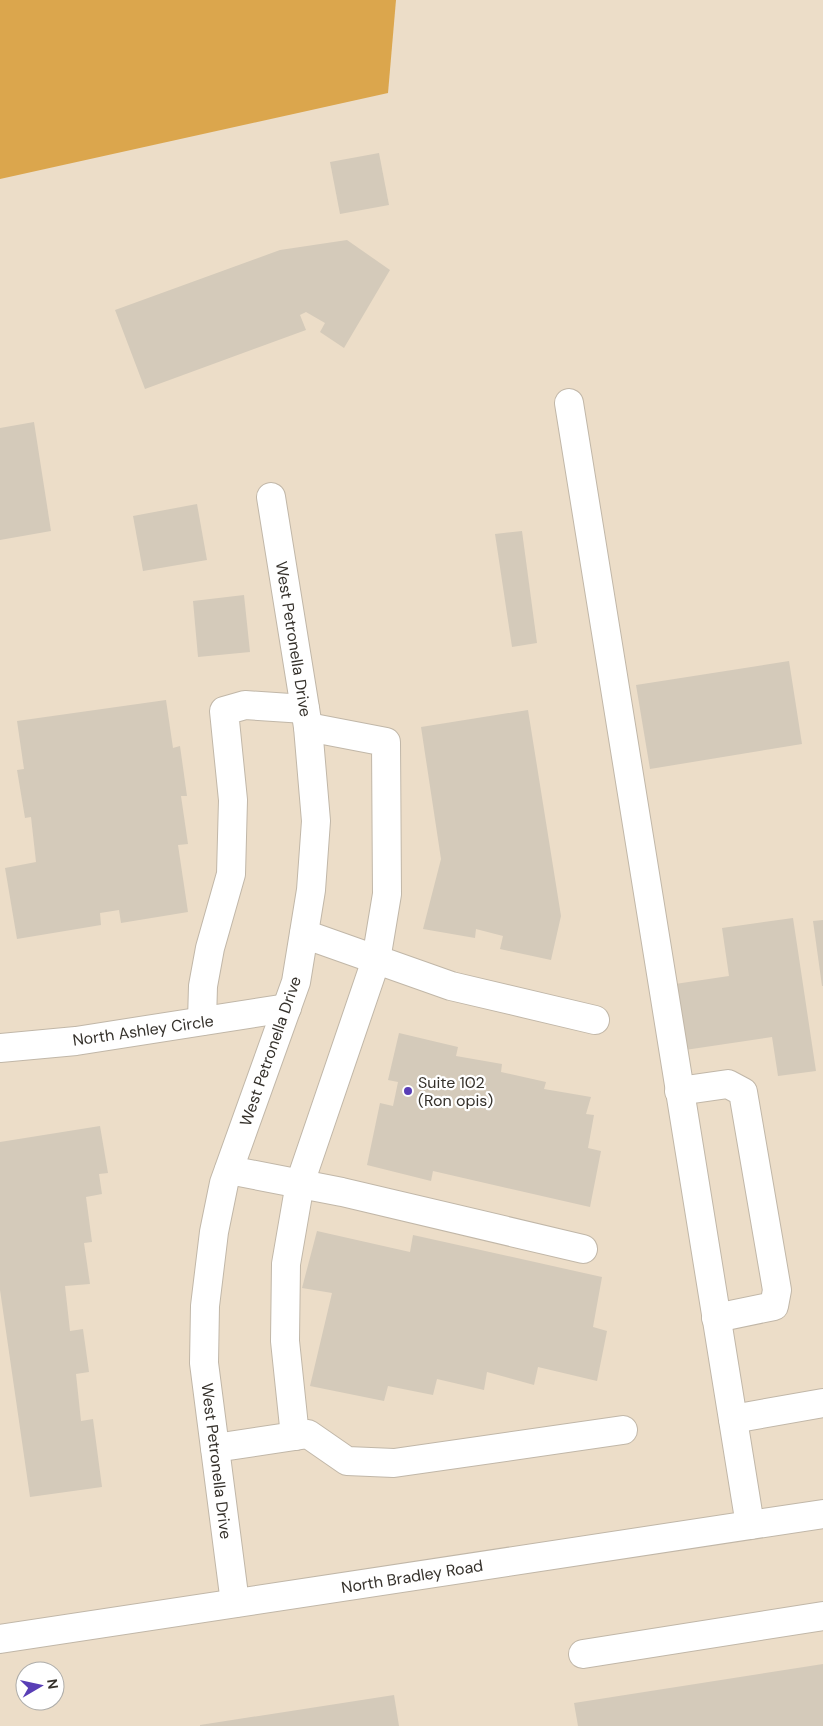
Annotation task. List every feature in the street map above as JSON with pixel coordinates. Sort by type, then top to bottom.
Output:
[{"type":"street","points":[[569,403],[750,1525]]},
{"type":"street","name":"West Petronella Drive","points":[[235,1603],[204,1363],[205,1306],[214,1232],[224,1183],[296,982],[311,890],[316,821],[306,718],[271,497]]},
{"type":"street","points":[[202,1022],[203,986],[210,948],[231,874],[233,800],[224,710],[245,705],[306,718],[386,742],[387,894],[376,960],[300,1183],[286,1264],[285,1341],[295,1436]]},
{"type":"street","points":[[304,934],[451,986],[595,1020]]},
{"type":"street","name":"North Ashley Circle","points":[[0,1048],[76,1040],[287,1008]]},
{"type":"street","points":[[679,1091],[728,1084],[743,1092],[777,1290],[774,1306],[716,1318]]},
{"type":"street","points":[[228,1170],[300,1183],[583,1249]]},
{"type":"street","points":[[733,1420],[823,1404]]},
{"type":"street","points":[[215,1448],[308,1434],[347,1460],[394,1463],[623,1430]]},
{"type":"street","name":"North Bradley Road","points":[[0,1638],[823,1514]]},
{"type":"street","points":[[583,1654],[823,1616]]},
{"type":"shaded area","points":[[0,0],[823,0],[823,1726],[0,1726]]},
{"type":"shaded area","points":[[0,0],[396,0],[388,93],[0,179]]},
{"type":"building","points":[[379,153],[389,205],[340,214],[330,162]]},
{"type":"building","points":[[347,240],[390,270],[344,348],[320,332],[325,323],[306,312],[300,315],[306,330],[145,389],[115,310],[280,250]]},
{"type":"building","points":[[34,422],[51,531],[0,540],[0,428]]},
{"type":"building","points":[[197,504],[207,560],[143,571],[133,516]]},
{"type":"building","points":[[522,531],[537,643],[512,647],[495,534]]},
{"type":"building","points":[[244,595],[250,652],[198,657],[193,601]]},
{"type":"building","points":[[789,661],[802,744],[650,769],[636,685]]},
{"type":"building","points":[[166,700],[173,748],[180,746],[187,796],[181,796],[188,844],[178,845],[188,912],[121,923],[119,910],[100,913],[101,925],[17,939],[5,868],[36,862],[31,817],[25,818],[17,770],[24,769],[17,721]]},
{"type":"building","points":[[528,710],[561,916],[551,960],[500,949],[503,936],[476,929],[475,938],[423,929],[441,859],[421,727]]},
{"type":"building","points":[[793,918],[816,1071],[778,1076],[772,1037],[685,1050],[675,984],[729,976],[722,928]]},
{"type":"building","points":[[823,920],[823,986],[822,986],[813,921]]},
{"type":"building","points":[[399,1033],[458,1047],[456,1056],[502,1064],[501,1072],[546,1082],[544,1089],[591,1097],[586,1114],[594,1115],[588,1148],[601,1151],[590,1207],[433,1171],[431,1181],[367,1165],[380,1103],[393,1106],[398,1082],[388,1080]]},
{"type":"building","points":[[100,1126],[108,1173],[99,1174],[102,1194],[86,1197],[92,1242],[84,1243],[90,1284],[65,1286],[70,1331],[83,1329],[89,1372],[76,1374],[81,1421],[93,1419],[102,1487],[30,1497],[0,1290],[0,1142]]},
{"type":"building","points":[[317,1231],[410,1252],[413,1235],[602,1277],[593,1327],[607,1331],[597,1381],[538,1367],[534,1385],[487,1372],[484,1390],[437,1379],[433,1395],[388,1386],[384,1401],[310,1386],[332,1293],[302,1288]]},
{"type":"building","points":[[823,1664],[823,1726],[578,1726],[574,1703]]},
{"type":"building","points":[[394,1695],[399,1726],[200,1726],[200,1725]]},
{"type":"place","name":"Suite 102 (Ron opis)","points":[[408,1091]]}]
